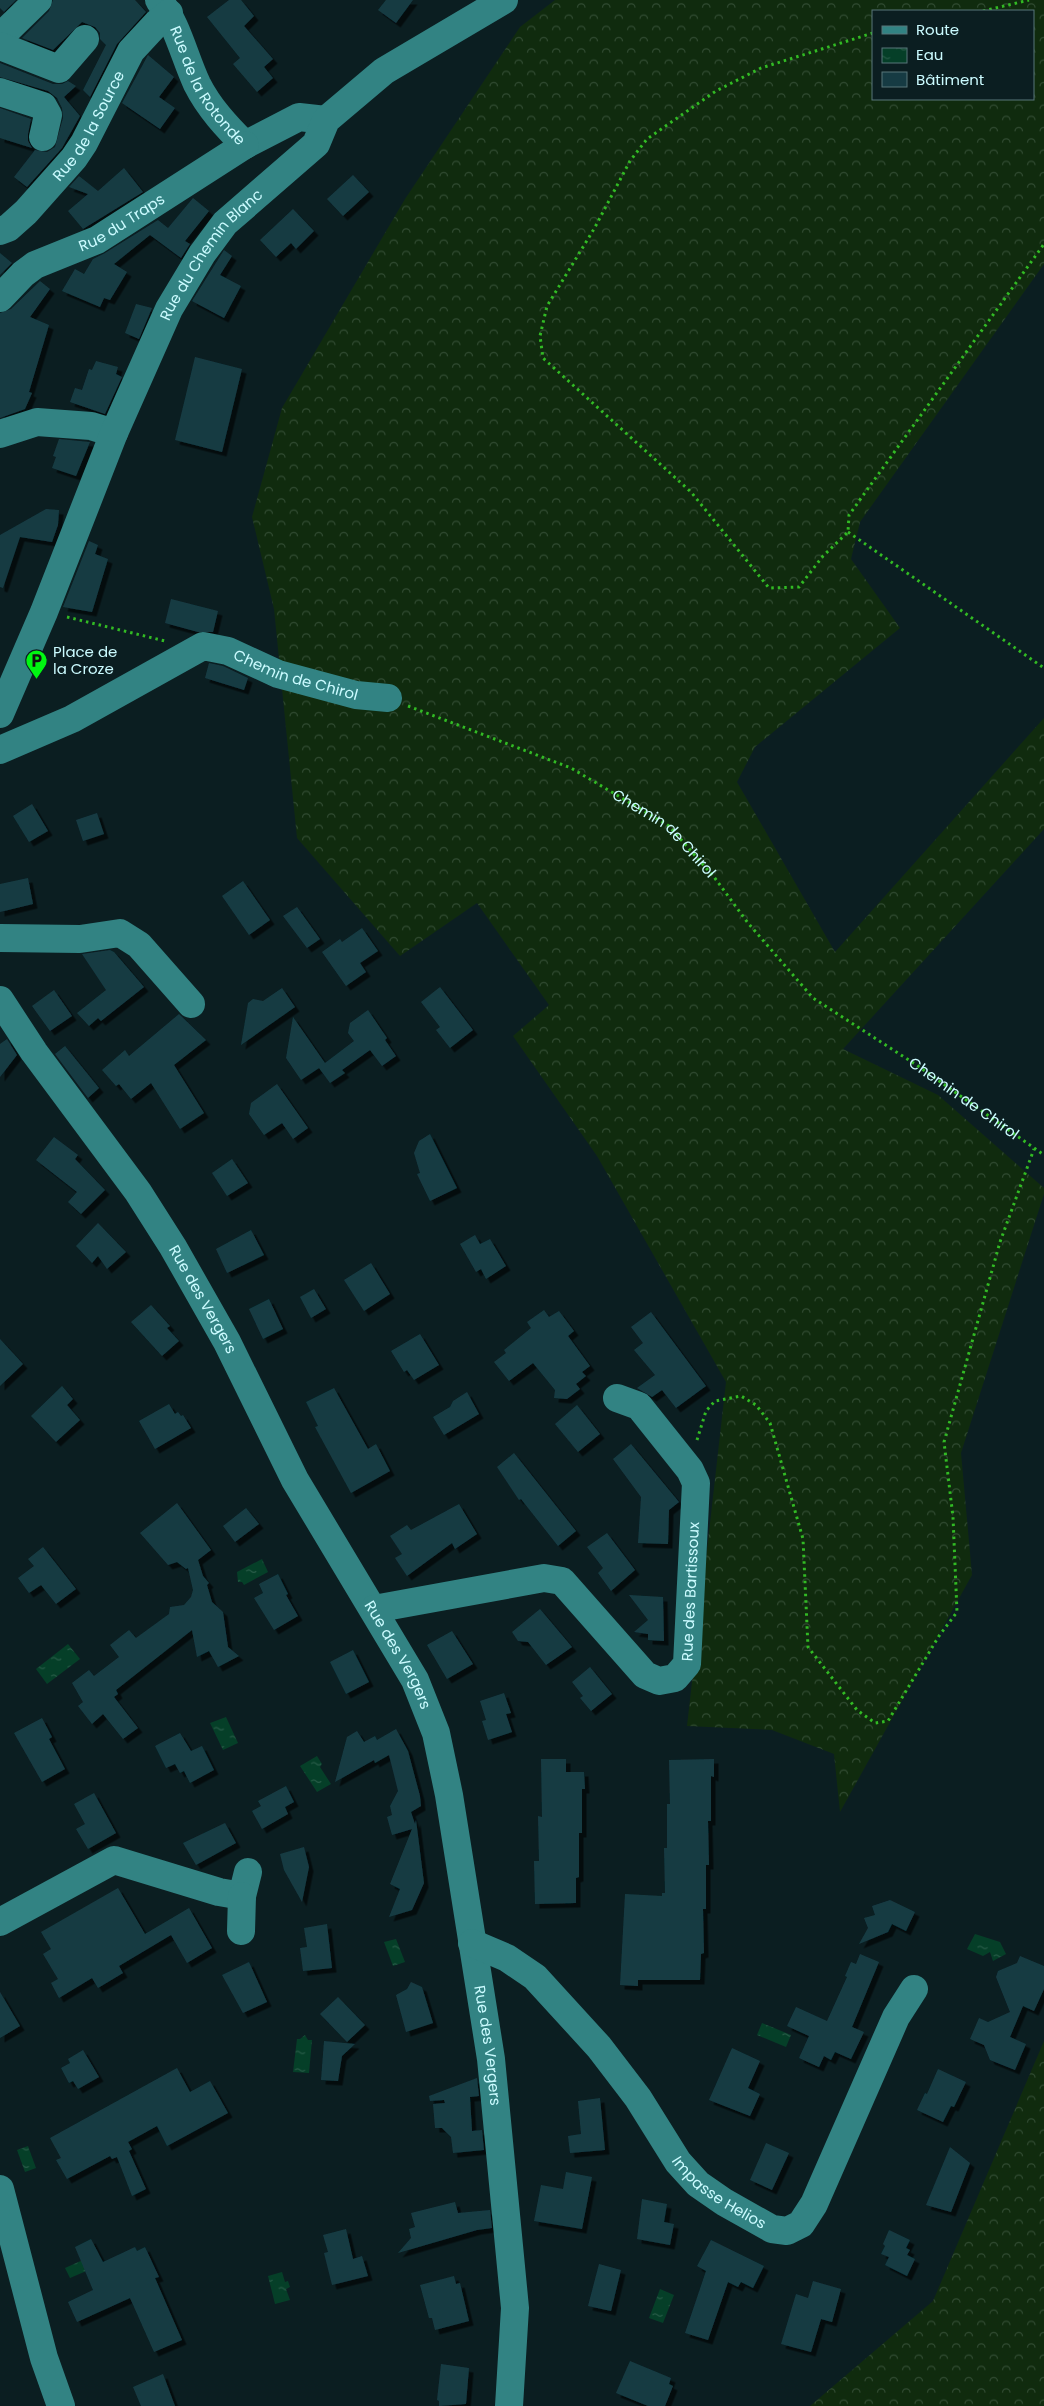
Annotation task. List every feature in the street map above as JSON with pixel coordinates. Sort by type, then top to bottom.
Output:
[{"type":"street","points":[[0,37],[38,0]]},
{"type":"street","name":"Rue du Chemin Blanc","points":[[44,612],[114,432],[169,308],[202,254],[226,223],[316,144],[326,120],[384,70],[504,0]]},
{"type":"street","name":"Rue de la Rotonde","points":[[164,7],[198,85],[220,120],[245,145],[299,117],[326,120]]},
{"type":"street","name":"Rue de la Source","points":[[0,231],[8,228],[26,212],[74,158],[84,143],[131,51],[156,23],[164,7]]},
{"type":"street","points":[[0,46],[58,69],[85,39]]},
{"type":"street","points":[[0,92],[43,106],[48,115],[43,137]]},
{"type":"street","name":"Rue du Traps","points":[[0,298],[23,274],[36,265],[97,240],[245,145]]},
{"type":"street","points":[[0,434],[37,422],[91,426],[114,432]]},
{"type":"street","points":[[0,714],[44,612]]},
{"type":"street","name":"Chemin de Chirol","points":[[0,750],[72,719],[203,646],[228,651],[287,676],[356,695],[388,698]]},
{"type":"street","points":[[0,938],[80,939],[120,933],[139,945],[191,1004]]},
{"type":"street","name":"Rue des Vergers","points":[[0,1000],[34,1052],[138,1192],[173,1247],[227,1342],[295,1480],[374,1608],[415,1680],[436,1733],[450,1795],[491,2059],[515,2308],[509,2406]]},
{"type":"street","name":"Rue des Bartissoux","points":[[374,1608],[544,1578],[562,1580],[645,1675],[659,1681],[676,1678],[687,1664],[696,1483],[690,1470],[638,1406],[617,1398]]},
{"type":"street","points":[[0,1922],[114,1860],[218,1892],[245,1884],[241,1931]]},
{"type":"street","name":"Impasse Helios","points":[[472,1943],[507,1958],[535,1977],[599,2047],[638,2098],[678,2162],[698,2184],[724,2202],[772,2229],[787,2230],[800,2224],[814,2204],[896,2017],[914,1989]]},
{"type":"street","points":[[2,2206],[44,2358],[61,2406]]},
{"type":"path","points":[[987,10],[1029,0]]},
{"type":"path","points":[[872,32],[761,68],[716,91],[647,139],[630,161],[594,228],[547,306],[540,336],[543,358],[691,492],[769,588],[799,587],[823,556],[848,532],[848,515],[1044,244]]},
{"type":"path","points":[[848,532],[1044,668]]},
{"type":"path","points":[[44,612],[103,624],[168,642]]},
{"type":"path","name":"Chemin de Chirol","points":[[388,698],[571,768],[669,826],[714,877],[748,923],[813,998],[918,1066],[1044,1155]]},
{"type":"path","points":[[690,1470],[706,1411],[715,1401],[741,1396],[756,1405],[770,1423],[803,1539],[808,1647],[857,1710],[876,1723],[888,1721],[939,1636],[957,1612],[953,1517],[944,1442],[1000,1242],[1034,1149]]},
{"type":"green space","points":[[555,0],[1044,0],[1044,264],[860,522],[851,559],[900,628],[755,747],[737,782],[835,952],[1044,718],[1044,829],[843,1049],[938,1095],[1044,1188],[1044,1194],[961,1453],[972,1575],[840,1812],[834,1754],[772,1730],[687,1726],[726,1382],[597,1156],[513,1036],[549,1005],[477,903],[400,956],[297,838],[274,609],[252,517],[282,408],[405,199],[520,27]]},
{"type":"green space","points":[[1044,2041],[1044,2406],[810,2406],[933,2301]]},
{"type":"water","points":[[262,1559],[268,1572],[244,1585],[242,1582],[238,1582],[237,1572]]},
{"type":"water","points":[[68,1644],[80,1659],[47,1684],[36,1669]]},
{"type":"water","points":[[226,1717],[238,1743],[223,1750],[210,1723]]},
{"type":"water","points":[[317,1756],[322,1764],[320,1767],[331,1784],[317,1792],[300,1766]]},
{"type":"water","points":[[975,1934],[1000,1942],[1006,1954],[993,1961],[990,1952],[983,1956],[967,1949]]},
{"type":"water","points":[[396,1939],[405,1962],[393,1966],[384,1942]]},
{"type":"water","points":[[762,2023],[791,2035],[786,2047],[757,2035]]},
{"type":"water","points":[[305,2035],[308,2040],[312,2040],[309,2073],[293,2072],[297,2039]]},
{"type":"water","points":[[28,2146],[36,2168],[25,2172],[17,2150]]},
{"type":"water","points":[[94,2255],[98,2266],[70,2278],[65,2268]]},
{"type":"water","points":[[282,2272],[285,2282],[288,2281],[290,2287],[286,2289],[290,2300],[275,2304],[268,2276]]},
{"type":"water","points":[[660,2289],[674,2295],[663,2323],[649,2318]]},
{"type":"building","points":[[0,0],[16,0],[4,12],[0,8]]},
{"type":"building","points":[[53,0],[135,0],[146,12],[117,44],[90,97],[83,90],[106,45],[100,39],[100,33],[95,27],[82,22],[53,50],[22,38],[49,11]]},
{"type":"building","points":[[229,0],[241,0],[254,16],[244,26],[273,59],[264,67],[273,78],[257,92],[233,64],[240,58],[207,17]]},
{"type":"building","points":[[386,0],[413,0],[396,23],[378,10]]},
{"type":"building","points":[[148,55],[174,77],[159,97],[175,108],[160,129],[122,103]]},
{"type":"building","points":[[0,63],[53,84],[62,84],[68,81],[76,86],[64,97],[80,116],[62,148],[27,187],[14,177],[35,150],[47,152],[55,147],[63,118],[62,108],[57,98],[48,91],[0,77]]},
{"type":"building","points":[[0,108],[31,119],[28,141],[32,148],[0,138]]},
{"type":"building","points":[[124,168],[143,192],[83,229],[68,211],[88,194],[69,187],[79,176],[98,191]]},
{"type":"building","points":[[353,175],[369,192],[343,216],[327,199]]},
{"type":"building","points":[[193,198],[209,211],[185,241],[190,244],[181,258],[150,235],[114,264],[127,272],[110,300],[104,298],[100,307],[62,291],[75,269],[84,274],[93,259],[158,220],[168,228]]},
{"type":"building","points":[[293,209],[314,231],[296,249],[291,243],[276,257],[260,240]]},
{"type":"building","points":[[224,250],[232,256],[220,275],[241,286],[224,318],[192,301]]},
{"type":"building","points":[[0,253],[12,263],[0,275]]},
{"type":"building","points":[[40,281],[50,289],[30,317],[49,325],[29,392],[32,393],[25,409],[0,418],[0,313],[11,309]]},
{"type":"building","points":[[136,304],[152,308],[139,339],[125,333]]},
{"type":"building","points":[[195,357],[242,369],[222,452],[175,440]]},
{"type":"building","points":[[96,361],[118,367],[116,374],[122,377],[105,414],[70,402],[75,388],[82,390],[89,369],[92,370]]},
{"type":"building","points":[[59,439],[90,442],[76,476],[52,468],[56,457],[53,456]]},
{"type":"building","points":[[46,509],[59,510],[58,525],[52,542],[20,537],[3,588],[0,587],[0,535]]},
{"type":"building","points":[[89,541],[98,545],[95,554],[108,559],[92,612],[63,607]]},
{"type":"building","points":[[171,599],[218,611],[213,632],[198,632],[165,623]]},
{"type":"building","points":[[209,663],[223,666],[248,678],[244,690],[205,678]]},
{"type":"building","points":[[32,804],[48,831],[29,842],[13,816]]},
{"type":"building","points":[[97,813],[104,834],[83,841],[76,820]]},
{"type":"building","points":[[28,878],[33,904],[0,912],[0,884]]},
{"type":"building","points":[[243,881],[270,920],[249,935],[222,896]]},
{"type":"building","points":[[297,907],[320,939],[307,948],[283,916]]},
{"type":"building","points":[[362,928],[378,951],[360,963],[366,972],[346,986],[322,952],[340,939],[342,942]]},
{"type":"building","points":[[110,950],[114,952],[144,987],[101,1021],[98,1018],[89,1026],[77,1013],[106,990],[82,954]]},
{"type":"building","points":[[440,987],[473,1030],[450,1048],[436,1030],[440,1027],[421,1002]]},
{"type":"building","points":[[282,988],[295,1007],[241,1045],[248,1003],[253,999],[263,1001]]},
{"type":"building","points":[[54,990],[72,1016],[50,1031],[32,1006]]},
{"type":"building","points":[[368,1010],[387,1038],[385,1040],[396,1056],[382,1066],[370,1050],[342,1070],[345,1073],[330,1083],[319,1068],[301,1080],[286,1058],[293,1017],[325,1063],[354,1041],[348,1033],[350,1023]]},
{"type":"building","points":[[179,1014],[206,1040],[174,1065],[204,1113],[180,1129],[151,1083],[131,1099],[119,1084],[116,1086],[102,1070],[125,1050],[129,1056]]},
{"type":"building","points":[[7,1039],[17,1055],[0,1077],[0,1044]]},
{"type":"building","points":[[65,1046],[99,1088],[88,1098],[55,1054]]},
{"type":"building","points":[[277,1084],[308,1128],[293,1139],[282,1123],[264,1135],[249,1114],[251,1103]]},
{"type":"building","points":[[430,1134],[457,1188],[430,1201],[417,1174],[420,1173],[414,1153],[419,1141]]},
{"type":"building","points":[[54,1137],[78,1155],[75,1159],[105,1190],[81,1214],[68,1202],[77,1192],[36,1160]]},
{"type":"building","points":[[232,1159],[248,1183],[227,1196],[212,1173]]},
{"type":"building","points":[[98,1223],[126,1252],[107,1269],[98,1256],[92,1263],[76,1246]]},
{"type":"building","points":[[251,1230],[264,1255],[227,1273],[216,1249]]},
{"type":"building","points":[[475,1235],[480,1244],[490,1239],[506,1266],[486,1279],[481,1269],[476,1272],[460,1244]]},
{"type":"building","points":[[371,1263],[390,1294],[364,1311],[344,1280]]},
{"type":"building","points":[[314,1289],[326,1309],[311,1318],[300,1297]]},
{"type":"building","points":[[269,1299],[283,1329],[263,1339],[249,1309]]},
{"type":"building","points":[[151,1305],[170,1326],[167,1328],[179,1341],[162,1356],[131,1322]]},
{"type":"building","points":[[544,1310],[549,1317],[559,1311],[574,1331],[568,1336],[590,1366],[582,1372],[586,1376],[576,1384],[580,1389],[567,1399],[554,1398],[555,1390],[533,1363],[509,1381],[494,1362],[506,1353],[504,1350],[531,1328],[527,1322]]},
{"type":"building","points":[[651,1312],[706,1386],[676,1408],[662,1390],[652,1397],[637,1388],[655,1375],[634,1350],[643,1343],[631,1327]]},
{"type":"building","points":[[420,1334],[439,1365],[414,1380],[407,1370],[404,1372],[391,1351]]},
{"type":"building","points":[[0,1339],[23,1364],[0,1386]]},
{"type":"building","points":[[62,1386],[73,1399],[67,1405],[80,1420],[56,1442],[31,1416]]},
{"type":"building","points":[[334,1388],[368,1449],[376,1444],[390,1471],[351,1493],[315,1427],[318,1426],[306,1402]]},
{"type":"building","points":[[467,1392],[479,1414],[444,1435],[433,1417],[450,1407],[453,1401]]},
{"type":"building","points":[[169,1404],[175,1414],[178,1412],[181,1416],[183,1415],[191,1428],[155,1449],[139,1421]]},
{"type":"building","points":[[577,1405],[600,1434],[578,1452],[555,1424]]},
{"type":"building","points":[[631,1444],[679,1502],[669,1510],[668,1544],[638,1543],[641,1497],[613,1459]]},
{"type":"building","points":[[514,1453],[576,1531],[558,1546],[521,1499],[519,1500],[497,1467]]},
{"type":"building","points":[[177,1503],[211,1550],[198,1560],[203,1576],[209,1583],[207,1585],[212,1602],[223,1612],[228,1647],[239,1656],[218,1667],[209,1651],[197,1657],[192,1630],[116,1690],[118,1694],[114,1697],[138,1728],[123,1739],[103,1714],[92,1724],[78,1706],[83,1702],[72,1683],[89,1670],[94,1676],[119,1657],[110,1645],[129,1630],[136,1638],[169,1614],[170,1607],[184,1605],[191,1597],[193,1590],[188,1568],[186,1569],[177,1562],[168,1565],[140,1533]]},
{"type":"building","points":[[459,1504],[477,1534],[455,1549],[452,1543],[407,1576],[395,1558],[402,1554],[390,1536],[407,1525],[411,1530]]},
{"type":"building","points":[[246,1508],[259,1524],[235,1542],[223,1526]]},
{"type":"building","points":[[607,1533],[635,1570],[611,1591],[598,1573],[603,1568],[587,1547]]},
{"type":"building","points":[[43,1547],[76,1589],[56,1604],[41,1585],[29,1593],[18,1578],[34,1566],[28,1559]]},
{"type":"building","points":[[278,1574],[288,1594],[286,1595],[298,1616],[274,1630],[254,1598],[263,1593],[259,1584]]},
{"type":"building","points":[[629,1595],[663,1597],[664,1641],[648,1640],[648,1634],[634,1632],[648,1620]]},
{"type":"building","points":[[540,1609],[572,1647],[546,1665],[528,1642],[518,1641],[512,1632]]},
{"type":"building","points":[[452,1631],[473,1664],[447,1679],[427,1645]]},
{"type":"building","points":[[353,1650],[369,1682],[346,1694],[330,1662]]},
{"type":"building","points":[[590,1667],[612,1694],[591,1711],[580,1698],[583,1696],[572,1682]]},
{"type":"building","points":[[504,1693],[511,1713],[506,1714],[512,1732],[488,1740],[482,1721],[486,1720],[480,1701]]},
{"type":"building","points":[[42,1718],[52,1737],[49,1739],[65,1769],[42,1782],[14,1733]]},
{"type":"building","points":[[396,1729],[408,1751],[420,1796],[421,1806],[411,1812],[415,1824],[416,1820],[424,1883],[412,1910],[389,1917],[400,1889],[390,1884],[412,1829],[392,1835],[387,1817],[392,1815],[390,1806],[398,1791],[389,1755],[375,1763],[374,1760],[335,1782],[347,1737],[357,1731],[364,1742],[375,1736],[377,1740]]},
{"type":"building","points":[[180,1733],[191,1751],[202,1746],[214,1770],[190,1783],[184,1771],[180,1773],[175,1764],[166,1768],[155,1746]]},
{"type":"building","points":[[541,1759],[566,1759],[566,1772],[584,1772],[585,1789],[582,1789],[582,1833],[579,1833],[579,1877],[576,1878],[576,1903],[535,1904],[534,1861],[539,1861],[538,1816],[542,1817]]},
{"type":"building","points":[[714,1759],[714,1777],[711,1776],[711,1821],[708,1821],[709,1865],[706,1865],[706,1909],[703,1909],[704,1953],[701,1954],[700,1980],[638,1980],[638,1986],[620,1985],[625,1894],[662,1896],[662,1893],[665,1893],[664,1848],[667,1848],[667,1804],[670,1804],[669,1760]]},
{"type":"building","points":[[286,1786],[294,1802],[285,1807],[288,1814],[262,1829],[252,1811],[261,1806],[258,1801]]},
{"type":"building","points":[[94,1793],[116,1833],[88,1849],[76,1829],[85,1824],[74,1804]]},
{"type":"building","points":[[225,1823],[236,1843],[196,1865],[183,1843]]},
{"type":"building","points":[[304,1847],[309,1867],[302,1902],[284,1870],[280,1854]]},
{"type":"building","points":[[118,1888],[145,1934],[189,1908],[212,1948],[187,1963],[171,1935],[119,1966],[123,1973],[98,1988],[92,1978],[59,1998],[51,1983],[58,1979],[43,1954],[51,1949],[41,1932]]},
{"type":"building","points":[[890,1900],[915,1912],[906,1931],[892,1924],[888,1932],[859,1944],[868,1928],[864,1918],[875,1915],[872,1906]]},
{"type":"building","points":[[327,1924],[332,1968],[303,1971],[300,1948],[307,1947],[304,1928]]},
{"type":"building","points":[[860,1954],[879,1962],[852,2027],[864,2032],[851,2059],[835,2052],[831,2060],[824,2056],[819,2067],[799,2058],[809,2036],[787,2026],[796,2007],[827,2021],[847,1977],[845,1976],[851,1962],[856,1964]]},
{"type":"building","points":[[1020,1956],[1044,1966],[1044,1989],[1034,2011],[1023,2006],[1010,2037],[1026,2044],[1015,2070],[990,2060],[984,2045],[970,2039],[979,2018],[988,2022],[1010,2012],[996,1977],[998,1971],[1017,1963]]},
{"type":"building","points":[[249,1962],[267,2002],[243,2013],[222,1975]]},
{"type":"building","points":[[411,1982],[422,1987],[433,2023],[406,2032],[396,1995],[407,1989]]},
{"type":"building","points":[[0,1992],[20,2026],[0,2038]]},
{"type":"building","points":[[338,1997],[365,2025],[347,2042],[320,2014]]},
{"type":"building","points":[[324,2041],[355,2044],[342,2056],[338,2081],[321,2080]]},
{"type":"building","points":[[732,2048],[760,2061],[748,2088],[760,2094],[750,2116],[709,2100]]},
{"type":"building","points":[[83,2050],[99,2077],[78,2089],[73,2081],[69,2083],[61,2068],[70,2063],[68,2059]]},
{"type":"building","points":[[177,2068],[190,2092],[210,2081],[228,2113],[167,2146],[157,2126],[128,2142],[132,2149],[129,2151],[146,2189],[132,2196],[117,2157],[112,2159],[110,2156],[67,2179],[56,2160],[61,2158],[50,2138]]},
{"type":"building","points":[[938,2069],[966,2082],[954,2107],[951,2106],[943,2122],[917,2110],[925,2093],[927,2094]]},
{"type":"building","points":[[477,2078],[479,2096],[470,2097],[472,2131],[482,2130],[484,2150],[453,2153],[451,2137],[442,2128],[435,2128],[433,2104],[445,2103],[444,2100],[430,2101],[429,2096]]},
{"type":"building","points":[[600,2098],[605,2150],[570,2153],[568,2136],[581,2134],[578,2101]]},
{"type":"building","points":[[766,2143],[789,2153],[772,2190],[750,2180]]},
{"type":"building","points":[[950,2147],[970,2163],[951,2212],[926,2205]]},
{"type":"building","points":[[566,2172],[592,2177],[582,2229],[534,2221],[541,2185],[563,2189]]},
{"type":"building","points":[[642,2199],[667,2204],[664,2222],[674,2224],[670,2245],[637,2239]]},
{"type":"building","points":[[455,2202],[458,2213],[490,2210],[492,2228],[477,2230],[398,2253],[411,2238],[409,2229],[415,2227],[411,2213]]},
{"type":"building","points":[[346,2229],[353,2259],[362,2256],[368,2276],[332,2285],[324,2253],[328,2252],[323,2235]]},
{"type":"building","points":[[889,2230],[910,2240],[906,2248],[910,2250],[907,2255],[915,2259],[907,2276],[885,2265],[889,2257],[881,2254]]},
{"type":"building","points":[[91,2239],[103,2262],[135,2247],[137,2251],[145,2247],[159,2277],[155,2278],[182,2340],[154,2352],[130,2298],[77,2322],[68,2302],[93,2290],[75,2247]]},
{"type":"building","points":[[711,2240],[764,2266],[753,2288],[741,2282],[738,2287],[728,2282],[708,2340],[685,2333],[706,2271],[697,2266]]},
{"type":"building","points":[[599,2264],[621,2270],[611,2311],[588,2306]]},
{"type":"building","points":[[454,2276],[456,2284],[460,2283],[469,2321],[435,2330],[432,2318],[429,2318],[420,2285]]},
{"type":"building","points":[[813,2281],[841,2289],[832,2322],[821,2319],[811,2352],[781,2344],[796,2294],[808,2298]]},
{"type":"building","points":[[630,2361],[671,2378],[669,2384],[673,2386],[665,2406],[648,2406],[616,2393]]},
{"type":"building","points":[[441,2364],[469,2368],[466,2404],[439,2406],[439,2401],[437,2400]]},
{"type":"building","points":[[163,2374],[175,2406],[141,2406],[133,2387]]},
{"type":"place","name":"Place de la Croze","points":[[37,680]]}]
